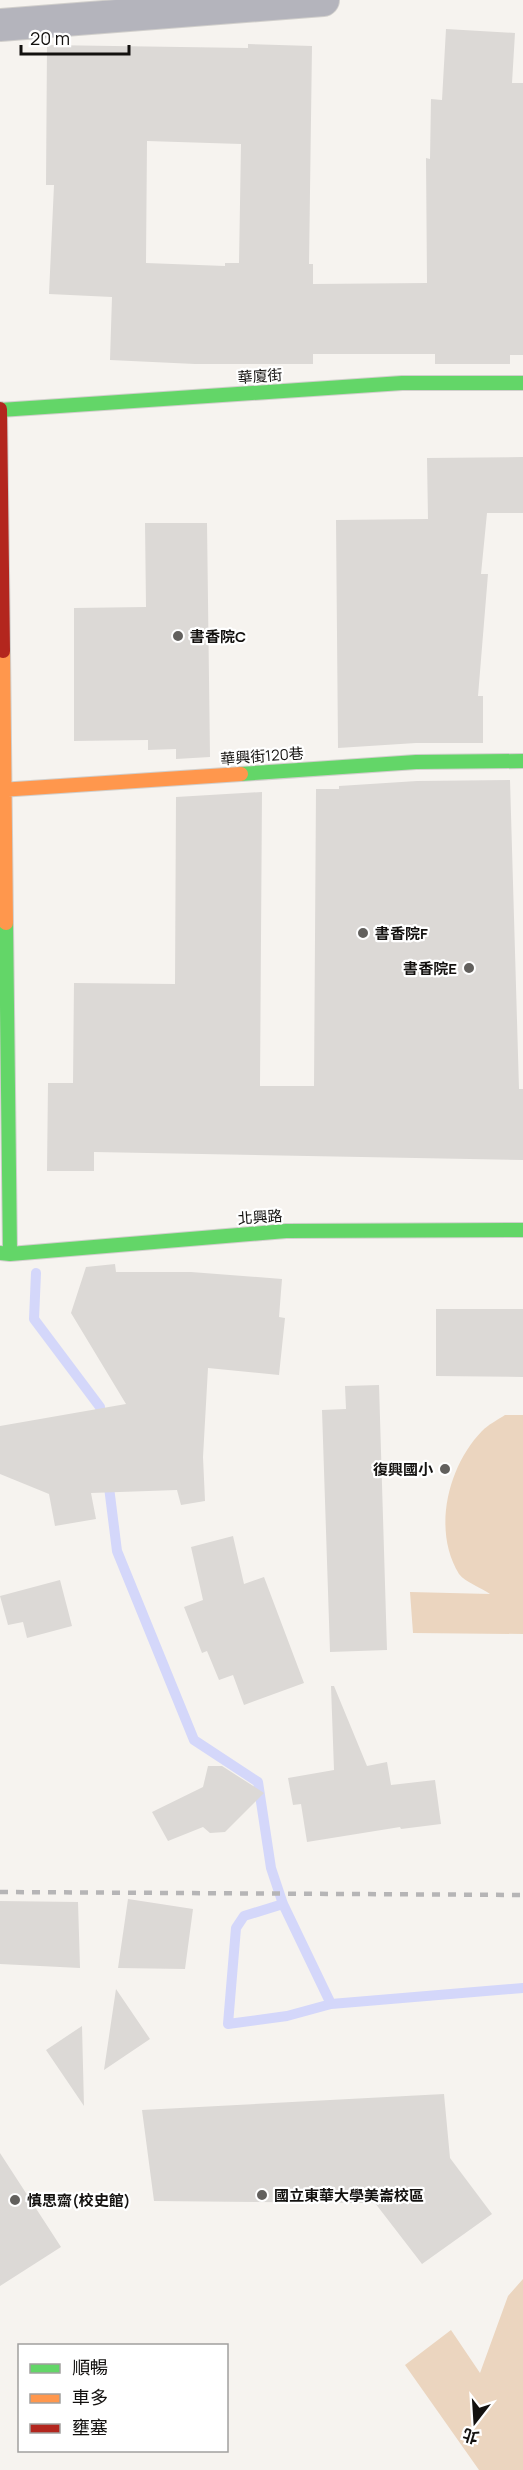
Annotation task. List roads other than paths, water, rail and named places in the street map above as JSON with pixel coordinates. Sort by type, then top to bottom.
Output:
[{"type":"street","points":[[0,24],[323,0]]},
{"type":"street","name":"華廈街","points":[[0,409],[402,383],[523,383]]},
{"type":"street","points":[[0,409],[5,1253]]},
{"type":"street","name":"華興街120巷","points":[[2,790],[416,762],[523,762]]},
{"type":"street","name":"北興路","points":[[5,1253],[286,1231],[523,1230]]},
{"type":"waterway","points":[[36,1273],[34,1319],[100,1407],[102,1421]]},
{"type":"waterway","points":[[108,1479],[117,1551],[194,1740],[258,1782],[271,1868],[283,1904],[331,2004],[523,1988]]},
{"type":"waterway","points":[[283,1904],[244,1916],[236,1928],[228,2024],[287,2016],[331,2004]]},
{"type":"railway","points":[[0,1892],[523,1895]]},
{"type":"place","name":"書香院C","points":[[178,636]]},
{"type":"place","name":"書香院F","points":[[363,933]]},
{"type":"place","name":"書香院E","points":[[469,968]]},
{"type":"place","name":"復興國小","points":[[445,1469]]},
{"type":"place","name":"國立東華大學美崙校區","points":[[262,2195]]},
{"type":"place","name":"慎思齋(校史館)","points":[[15,2200]]}]
